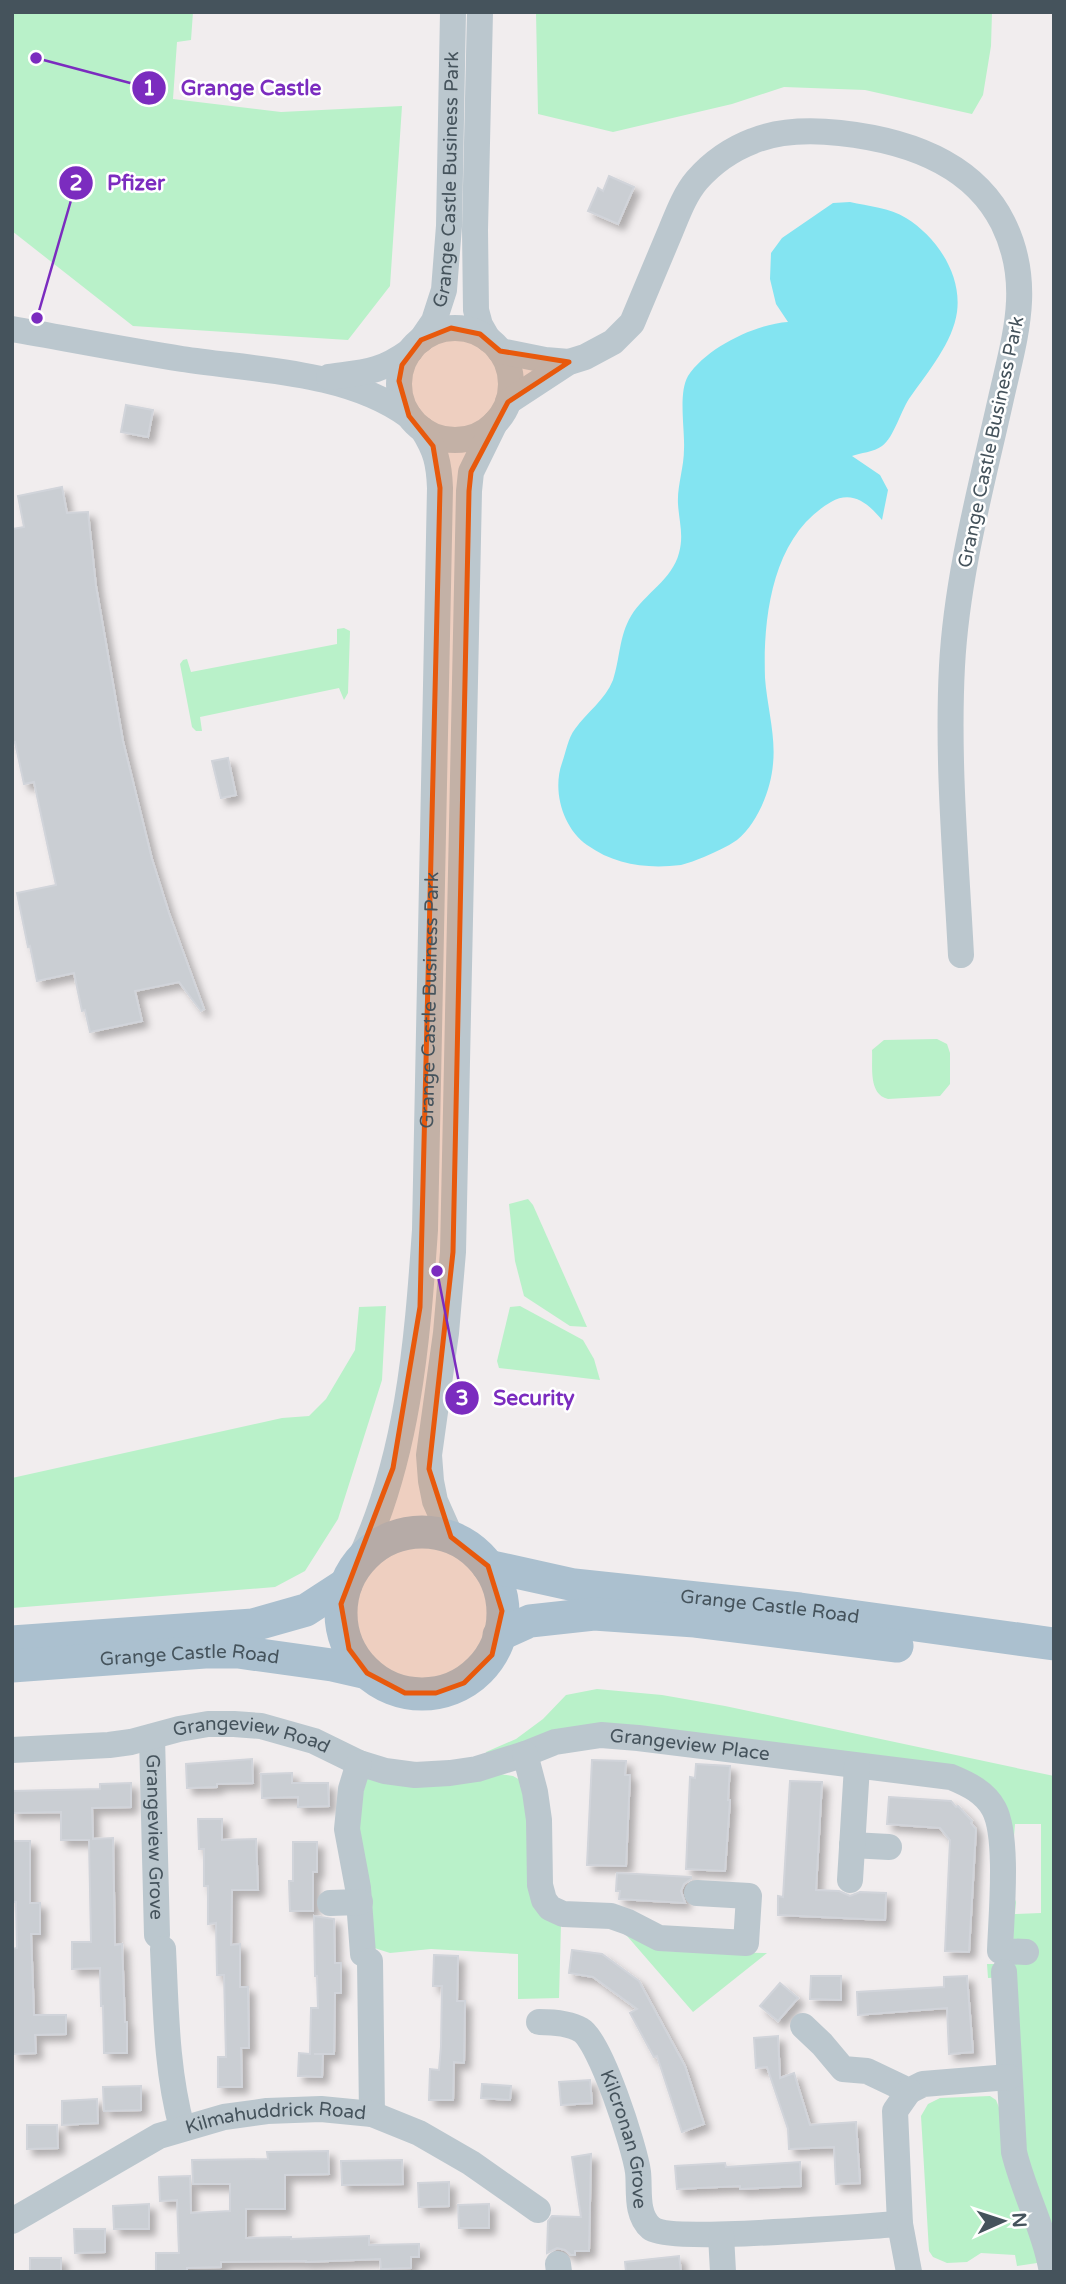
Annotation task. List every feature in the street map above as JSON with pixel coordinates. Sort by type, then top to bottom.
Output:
[{"type":"main road","name":"Grange Castle Road","points":[[12,1642],[253,1625],[306,1610],[352,1574],[377,1546],[394,1537],[417,1532],[432,1532],[451,1537],[474,1550],[488,1566],[502,1611],[499,1635],[492,1655],[475,1674],[451,1689],[436,1693],[405,1693],[368,1674],[277,1656],[205,1652],[12,1666]]},
{"type":"main road","name":"Grange Castle Road","points":[[488,1566],[574,1585],[800,1609],[1054,1644]]},
{"type":"main road","name":"Grange Castle Road","points":[[352,1574],[341,1604],[342,1625],[349,1649],[368,1674]]},
{"type":"main road","name":"Grange Castle Road","points":[[499,1635],[530,1621],[594,1614],[695,1621],[1054,1668]]},
{"type":"street","name":"Grange Castle Business Park","points":[[320,379],[374,371],[390,365],[415,345],[434,321],[442,300],[446,270],[453,12]]},
{"type":"street","name":"Grange Castle Business Park","points":[[481,12],[475,230],[476,310],[480,325],[494,345]]},
{"type":"street","name":"Grange Castle Business Park","points":[[451,1537],[435,1501],[429,1455],[446,1333],[453,1252],[471,471],[501,412],[569,362],[585,357],[623,334],[632,323],[684,201],[696,181],[730,152],[752,141],[776,134],[812,132],[859,135],[897,142],[928,153],[972,181],[1001,219],[1012,243],[1018,267],[1021,292],[1018,318],[968,546],[952,664],[951,754],[961,955]]},
{"type":"street","points":[[494,345],[508,369],[510,386],[501,412],[475,436],[457,440],[439,438],[416,423],[401,400],[399,381],[402,365],[415,345],[433,332],[451,328],[471,331],[494,345],[545,360],[569,362]]},
{"type":"street","name":"Grange Castle Business Park","points":[[12,329],[320,379],[367,392],[392,404],[416,423],[433,446],[439,463],[425,1230],[416,1346],[402,1428],[385,1499],[352,1574]]},
{"type":"street","name":"Grangeview Road","points":[[12,1750],[109,1745],[208,1724],[261,1726],[314,1741],[359,1763],[385,1771],[415,1775],[450,1773],[488,1766]]},
{"type":"street","name":"Grangeview Place","points":[[488,1766],[555,1742],[601,1735],[661,1740],[951,1777],[975,1788],[994,1808],[1001,1828],[1003,1847],[1000,1951],[1026,1952]]},
{"type":"street","name":"Grangeview Grove","points":[[152,1737],[168,2063],[182,2128]]},
{"type":"street","points":[[525,1754],[539,1820],[540,1885],[550,1909],[563,1914],[611,1916],[659,1938],[746,1943],[749,1895],[697,1893]]},
{"type":"street","points":[[359,1763],[351,1788],[347,1829],[367,1957],[372,2114]]},
{"type":"street","points":[[850,1880],[857,1766]]},
{"type":"street","points":[[852,1845],[889,1847]]},
{"type":"street","points":[[330,1903],[360,1902]]},
{"type":"street","points":[[1004,1972],[1014,2152],[1052,2272]]},
{"type":"street","name":"Kilcronan Grove","points":[[539,2022],[557,2022],[582,2030],[596,2049],[634,2152],[638,2198],[643,2215],[651,2228],[662,2232],[721,2235]]},
{"type":"street","points":[[803,2026],[843,2069],[867,2071],[909,2091]]},
{"type":"street","points":[[909,2272],[901,2224],[895,2111],[909,2091],[923,2084],[1009,2077]]},
{"type":"street","name":"Kilmahuddrick Road","points":[[12,2221],[159,2136],[224,2117],[267,2111],[321,2109],[372,2114],[419,2133],[471,2163],[538,2210]]},
{"type":"street","points":[[723,2272],[721,2235],[901,2224]]},
{"type":"highlighted area","points":[[451,328],[480,334],[500,351],[569,362],[508,402],[471,472],[469,491],[453,1252],[429,1469],[451,1537],[488,1566],[502,1611],[492,1655],[464,1683],[436,1693],[405,1693],[367,1673],[349,1649],[341,1604],[393,1468],[420,1307],[440,488],[433,446],[409,416],[399,381],[402,365],[421,340]]},
{"type":"green space","points":[[12,12],[193,12],[191,40],[177,42],[173,99],[281,112],[402,106],[390,286],[348,340],[133,326],[12,231]]},
{"type":"green space","points":[[536,12],[992,12],[991,46],[983,95],[972,114],[865,90],[784,87],[732,104],[613,132],[538,114]]},
{"type":"green space","points":[[337,629],[350,631],[348,693],[344,700],[339,688],[200,717],[202,731],[196,731],[192,727],[180,664],[183,660],[187,659],[191,672],[337,644]]},
{"type":"green space","points":[[937,1039],[947,1044],[950,1053],[950,1084],[940,1096],[888,1099],[877,1092],[873,1079],[872,1050],[884,1040]]},
{"type":"green space","points":[[528,1199],[587,1327],[570,1326],[524,1296],[515,1261],[509,1204]]},
{"type":"green space","points":[[386,1306],[382,1380],[338,1519],[305,1571],[275,1587],[12,1608],[12,1478],[282,1418],[309,1416],[326,1399],[355,1350],[359,1307]]},
{"type":"green space","points":[[520,1306],[583,1340],[594,1359],[600,1380],[499,1368],[497,1361],[510,1307]]},
{"type":"green space","points":[[597,1689],[662,1695],[725,1706],[1054,1776],[1054,2248],[1025,2155],[1010,1977],[988,1978],[987,1964],[1025,1964],[1013,1944],[1014,1897],[1015,1914],[1041,1913],[1041,1824],[1015,1824],[1014,1836],[992,1791],[647,1731],[487,1758],[486,1752],[516,1739],[543,1719],[566,1695]]},
{"type":"green space","points":[[499,1774],[513,1776],[522,1781],[561,1924],[559,1998],[518,1999],[518,1954],[431,1949],[390,1953],[368,1946],[355,1820],[367,1779]]},
{"type":"green space","points":[[621,1929],[664,1951],[767,1953],[693,2012]]},
{"type":"green space","points":[[990,2096],[996,2100],[1000,2110],[1041,2256],[1037,2263],[1017,2266],[1015,2255],[981,2253],[967,2262],[947,2263],[933,2257],[929,2251],[921,2116],[928,2104],[940,2098]]},
{"type":"water","points":[[850,202],[893,212],[906,218],[928,235],[945,258],[956,284],[958,298],[955,323],[939,356],[907,402],[886,442],[875,450],[852,456],[880,475],[888,490],[882,520],[859,500],[846,497],[831,502],[811,517],[796,535],[784,557],[769,604],[766,630],[765,678],[773,764],[766,795],[757,815],[737,840],[681,865],[644,866],[620,861],[587,845],[572,829],[559,797],[559,774],[573,733],[613,680],[624,631],[631,616],[676,563],[681,534],[678,497],[684,456],[685,383],[696,366],[732,339],[761,327],[788,322],[776,304],[770,279],[771,253],[782,238],[833,203]]},
{"type":"building","points":[[609,176],[634,187],[618,224],[588,211],[598,188],[603,191]]},
{"type":"building","points":[[126,405],[153,410],[148,437],[121,432]]},
{"type":"building","points":[[62,487],[67,513],[88,512],[96,586],[123,741],[152,859],[204,1009],[201,1011],[179,982],[135,991],[142,1021],[90,1032],[85,1010],[82,1011],[74,973],[37,981],[17,893],[56,885],[34,782],[24,784],[15,742],[12,743],[12,529],[24,527],[18,496]]},
{"type":"building","points":[[228,758],[236,795],[221,798],[212,761]]},
{"type":"building","points":[[252,1759],[253,1783],[187,1788],[186,1764]]},
{"type":"building","points":[[592,1760],[626,1761],[625,1775],[630,1775],[626,1866],[587,1865]]},
{"type":"building","points":[[696,1764],[730,1766],[725,1871],[686,1869],[690,1777],[695,1778]]},
{"type":"building","points":[[292,1773],[292,1783],[328,1783],[329,1806],[298,1807],[298,1797],[262,1798],[261,1774]]},
{"type":"building","points":[[790,1781],[822,1782],[816,1890],[839,1891],[850,1896],[860,1892],[886,1893],[885,1920],[778,1915],[778,1896],[783,1897]]},
{"type":"building","points":[[131,1783],[131,1807],[92,1808],[93,1839],[113,1838],[115,1945],[122,1944],[127,2022],[127,2053],[104,2053],[100,1968],[72,1969],[72,1942],[91,1942],[89,1840],[61,1840],[61,1812],[12,1813],[12,1791],[100,1789],[100,1784]]},
{"type":"building","points":[[889,1797],[951,1801],[972,1821],[976,1829],[969,1952],[945,1951],[950,1840],[940,1828],[887,1824]]},
{"type":"building","points":[[198,1819],[222,1819],[222,1840],[256,1839],[258,1890],[232,1890],[231,1945],[240,1944],[240,1987],[248,1987],[249,2048],[241,2048],[242,2087],[218,2087],[218,2057],[226,2057],[224,1975],[217,1975],[216,1923],[208,1924],[208,1886],[204,1886],[204,1849],[199,1849]]},
{"type":"building","points":[[12,1841],[30,1841],[30,1903],[40,1903],[40,1934],[31,1934],[34,2015],[66,2015],[66,2034],[35,2035],[36,2053],[13,2054],[12,1949],[17,1948],[16,1902],[12,1902]]},
{"type":"building","points":[[293,1842],[317,1842],[317,1872],[313,1872],[313,1911],[290,1911],[289,1881],[293,1881]]},
{"type":"building","points":[[617,1873],[691,1877],[681,1891],[685,1903],[619,1899],[620,1891],[616,1891]]},
{"type":"building","points":[[314,1916],[334,1919],[335,1963],[341,1963],[341,1993],[335,1993],[334,2054],[323,2054],[322,2077],[298,2076],[299,2053],[310,2054],[311,2008],[318,2008]]},
{"type":"building","points":[[572,1950],[602,1954],[639,1981],[685,2066],[704,2124],[682,2132],[657,2056],[654,2057],[630,2013],[637,2009],[593,1977],[569,1973]]},
{"type":"building","points":[[434,1955],[458,1956],[457,2001],[465,2001],[464,2063],[454,2062],[453,2100],[429,2100],[430,2069],[439,2070],[441,2046],[442,1986],[433,1986]]},
{"type":"building","points":[[811,1976],[841,1976],[841,2000],[810,1999]]},
{"type":"building","points":[[967,1976],[973,2052],[949,2054],[947,2008],[858,2015],[857,1992],[944,1987],[944,1977]]},
{"type":"building","points":[[780,1983],[798,1998],[778,2021],[760,2006]]},
{"type":"building","points":[[778,2036],[780,2078],[794,2073],[810,2125],[856,2122],[860,2183],[836,2184],[834,2147],[789,2149],[788,2129],[767,2067],[756,2068],[754,2038]]},
{"type":"building","points":[[590,2080],[592,2103],[561,2105],[559,2082]]},
{"type":"building","points":[[482,2084],[511,2086],[510,2100],[481,2098]]},
{"type":"building","points":[[141,2086],[141,2110],[104,2111],[103,2087]]},
{"type":"building","points":[[97,2099],[98,2123],[62,2125],[62,2101]]},
{"type":"building","points":[[27,2125],[57,2125],[58,2148],[27,2149]]},
{"type":"building","points":[[328,2151],[329,2174],[285,2175],[285,2209],[246,2209],[246,2238],[369,2236],[369,2245],[419,2244],[419,2257],[411,2257],[411,2268],[381,2269],[380,2259],[221,2262],[221,2267],[187,2268],[187,2272],[156,2272],[156,2253],[179,2253],[177,2200],[160,2201],[159,2177],[190,2176],[191,2213],[230,2211],[230,2184],[193,2184],[192,2160],[268,2159],[267,2152]]},
{"type":"building","points":[[591,2154],[589,2251],[575,2251],[575,2255],[571,2255],[557,2248],[547,2253],[548,2221],[552,2216],[581,2217],[572,2157]]},
{"type":"building","points":[[402,2160],[403,2184],[342,2185],[341,2161]]},
{"type":"building","points":[[800,2162],[801,2186],[677,2189],[675,2166],[725,2163],[726,2167]]},
{"type":"building","points":[[449,2182],[449,2206],[419,2207],[418,2183]]},
{"type":"building","points":[[149,2204],[149,2229],[114,2229],[113,2206]]},
{"type":"building","points":[[489,2204],[489,2228],[459,2228],[458,2205]]},
{"type":"building","points":[[74,2229],[105,2229],[105,2252],[75,2253]]},
{"type":"building","points":[[679,2256],[681,2272],[626,2272],[625,2262]]},
{"type":"building","points":[[30,2258],[61,2258],[61,2272],[30,2272]]},
{"type":"place","name":"Grange Castle","points":[[36,58]]},
{"type":"place","name":"Pfizer","points":[[37,318]]},
{"type":"place","name":"Security","points":[[437,1271]]}]
